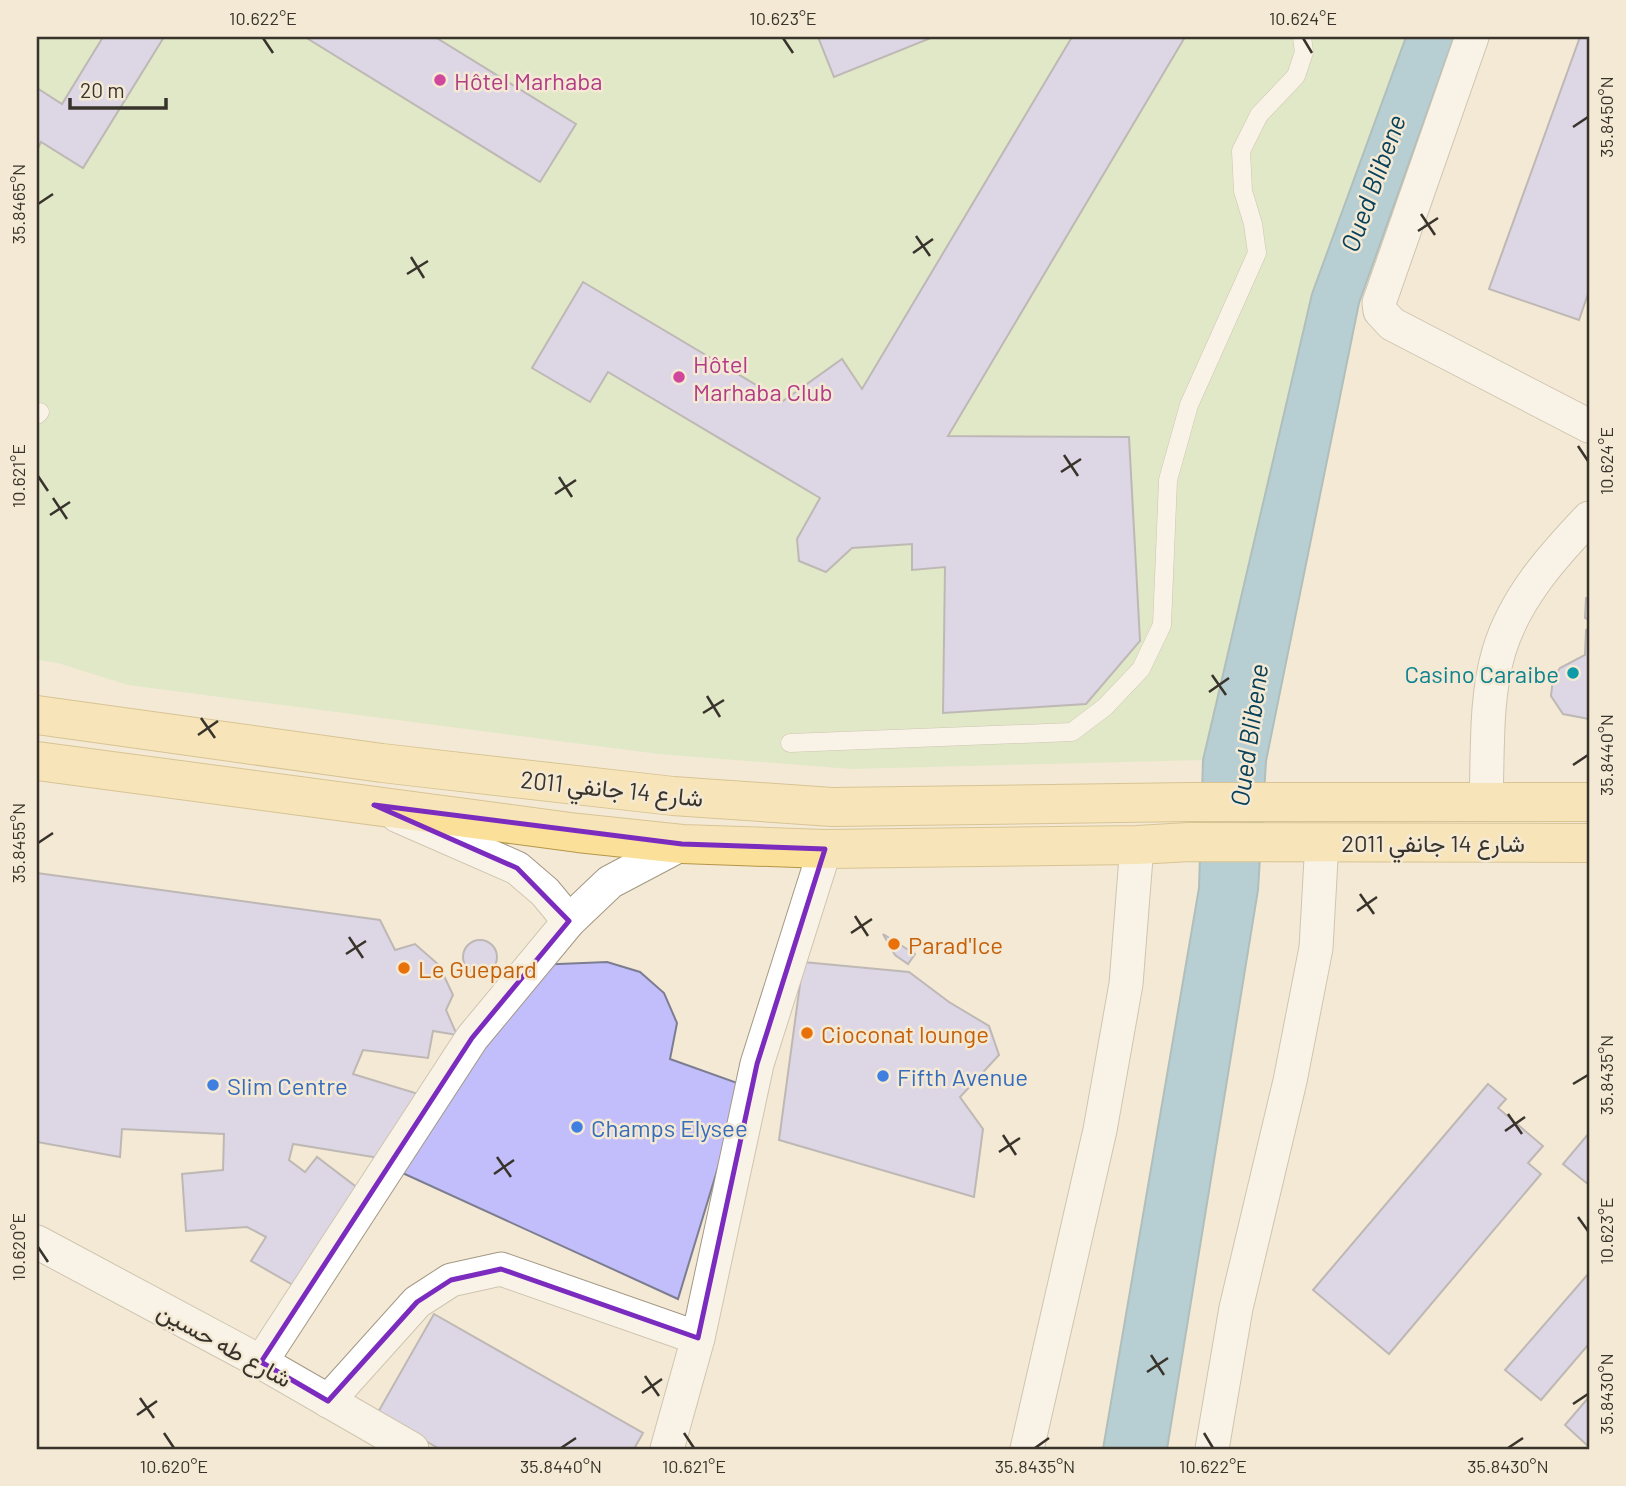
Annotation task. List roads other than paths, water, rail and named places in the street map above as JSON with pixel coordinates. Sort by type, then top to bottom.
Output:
[{"type":"main road","name":"شارع 14 جانفي 2011","points":[[37,715],[382,763],[673,796],[832,807],[1190,802],[1589,802]]},
{"type":"main road","name":"شارع 14 جانفي 2011","points":[[37,761],[578,833],[682,844],[825,849],[1189,842],[1589,843]]},
{"type":"street","points":[[1472,37],[1409,212],[1379,303],[1380,311],[1392,324],[1589,426]]},
{"type":"street","points":[[1486,801],[1491,694],[1499,650],[1520,602],[1554,555],[1589,518]]},
{"type":"street","points":[[374,805],[517,868],[545,892],[569,921]]},
{"type":"street","points":[[1212,1449],[1236,1308],[1290,1081],[1316,947],[1322,841]]},
{"type":"street","points":[[261,1362],[472,1038],[569,921],[610,882],[682,844]]},
{"type":"street","points":[[1027,1449],[1100,1130],[1126,984],[1137,845]]},
{"type":"street","points":[[667,1449],[698,1338],[757,1063],[825,849]]},
{"type":"street","name":"شارع طه حسين","points":[[37,1242],[261,1362],[412,1449]]},
{"type":"street","points":[[328,1401],[417,1302],[451,1280],[501,1269],[698,1338]]},
{"type":"lane","points":[[790,743],[1072,732],[1105,707],[1141,669],[1161,625],[1168,480],[1189,405],[1257,253],[1253,225],[1243,191],[1241,151],[1259,115],[1296,76],[1304,52],[1302,37]]},
{"type":"water","name":"Oued Blibene","points":[[1406,37],[1454,37],[1359,303],[1266,761],[1258,890],[1167,1449],[1103,1449],[1199,888],[1203,760],[1312,294]]},
{"type":"place","name":"Hôtel Marhaba","points":[[440,80]]},
{"type":"place","name":"Hôtel Marhaba Club","points":[[679,377]]},
{"type":"place","name":"Casino Caraibe","points":[[1573,673]]},
{"type":"place","name":"Parad'Ice","points":[[894,944]]},
{"type":"place","name":"Le Guepard","points":[[404,968]]},
{"type":"place","name":"Cioconat lounge","points":[[807,1033]]},
{"type":"place","name":"Fifth Avenue","points":[[883,1076]]},
{"type":"place","name":"Slim Centre","points":[[213,1085]]},
{"type":"place","name":"Champs Elysee","points":[[577,1127]]}]
